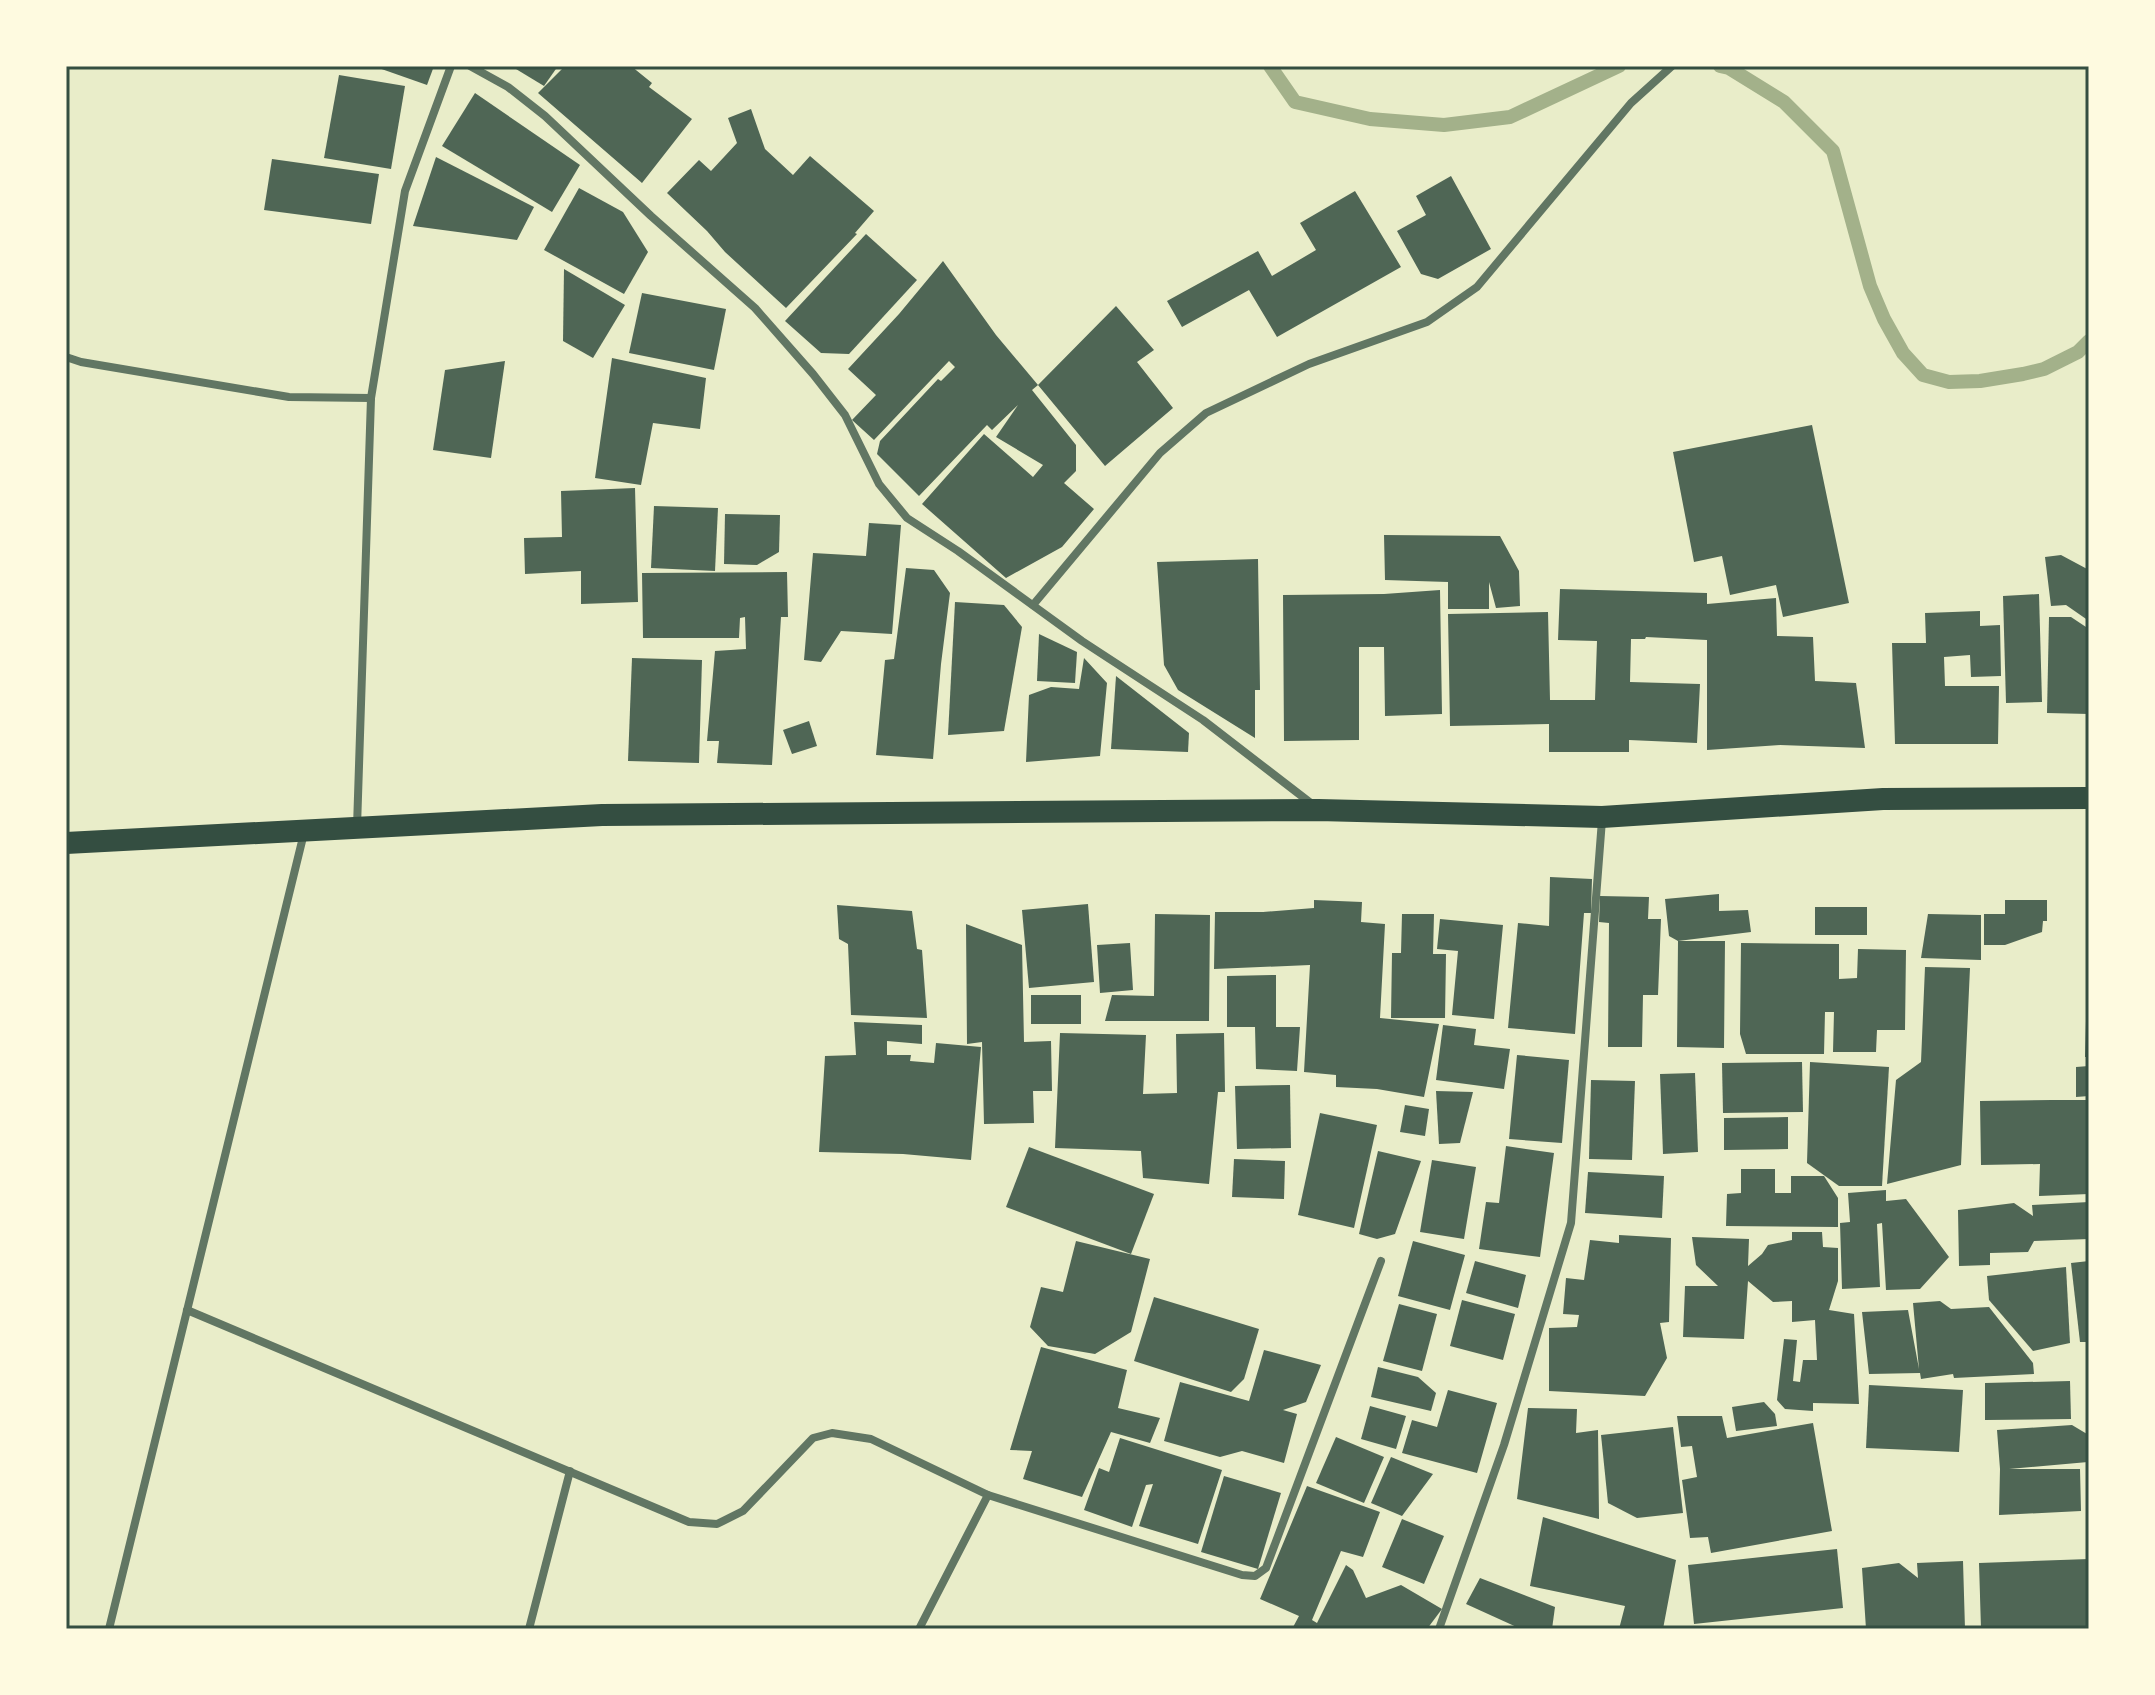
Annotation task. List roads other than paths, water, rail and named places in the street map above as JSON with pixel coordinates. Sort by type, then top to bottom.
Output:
[{"type":"highway","points":[[66,843],[602,815],[1318,810],[1602,817],[1883,799],[2089,798]]},
{"type":"street","points":[[357,828],[371,398],[405,191],[451,66]]},
{"type":"street","points":[[470,66],[508,87],[545,116],[755,308],[845,415],[879,484],[907,518],[1082,641],[1203,720],[1318,810]]},
{"type":"street","points":[[1033,605],[1160,453],[1206,413],[1309,364],[1427,322],[1477,287],[1631,103],[1672,66]]},
{"type":"street","points":[[66,357],[289,397],[371,398]]},
{"type":"street","points":[[1439,1629],[1504,1445],[1571,1223],[1602,817]]},
{"type":"street","points":[[109,1629],[305,830]]},
{"type":"street","points":[[187,1310],[689,1522],[717,1524],[743,1511],[813,1438],[832,1433],[871,1439],[988,1495],[1242,1575],[1255,1576],[1266,1568],[1381,1261]]},
{"type":"street","points":[[529,1629],[570,1471]]},
{"type":"street","points":[[919,1629],[988,1495]]},
{"type":"waterway","points":[[1270,66],[1295,102],[1370,119],[1444,125],[1510,117],[1619,66]]},
{"type":"waterway","points":[[1720,66],[1729,68],[1784,102],[1833,151],[1870,286],[1903,353],[1923,375],[1949,382],[2023,374],[2044,369],[2078,352],[2089,341]]}]
